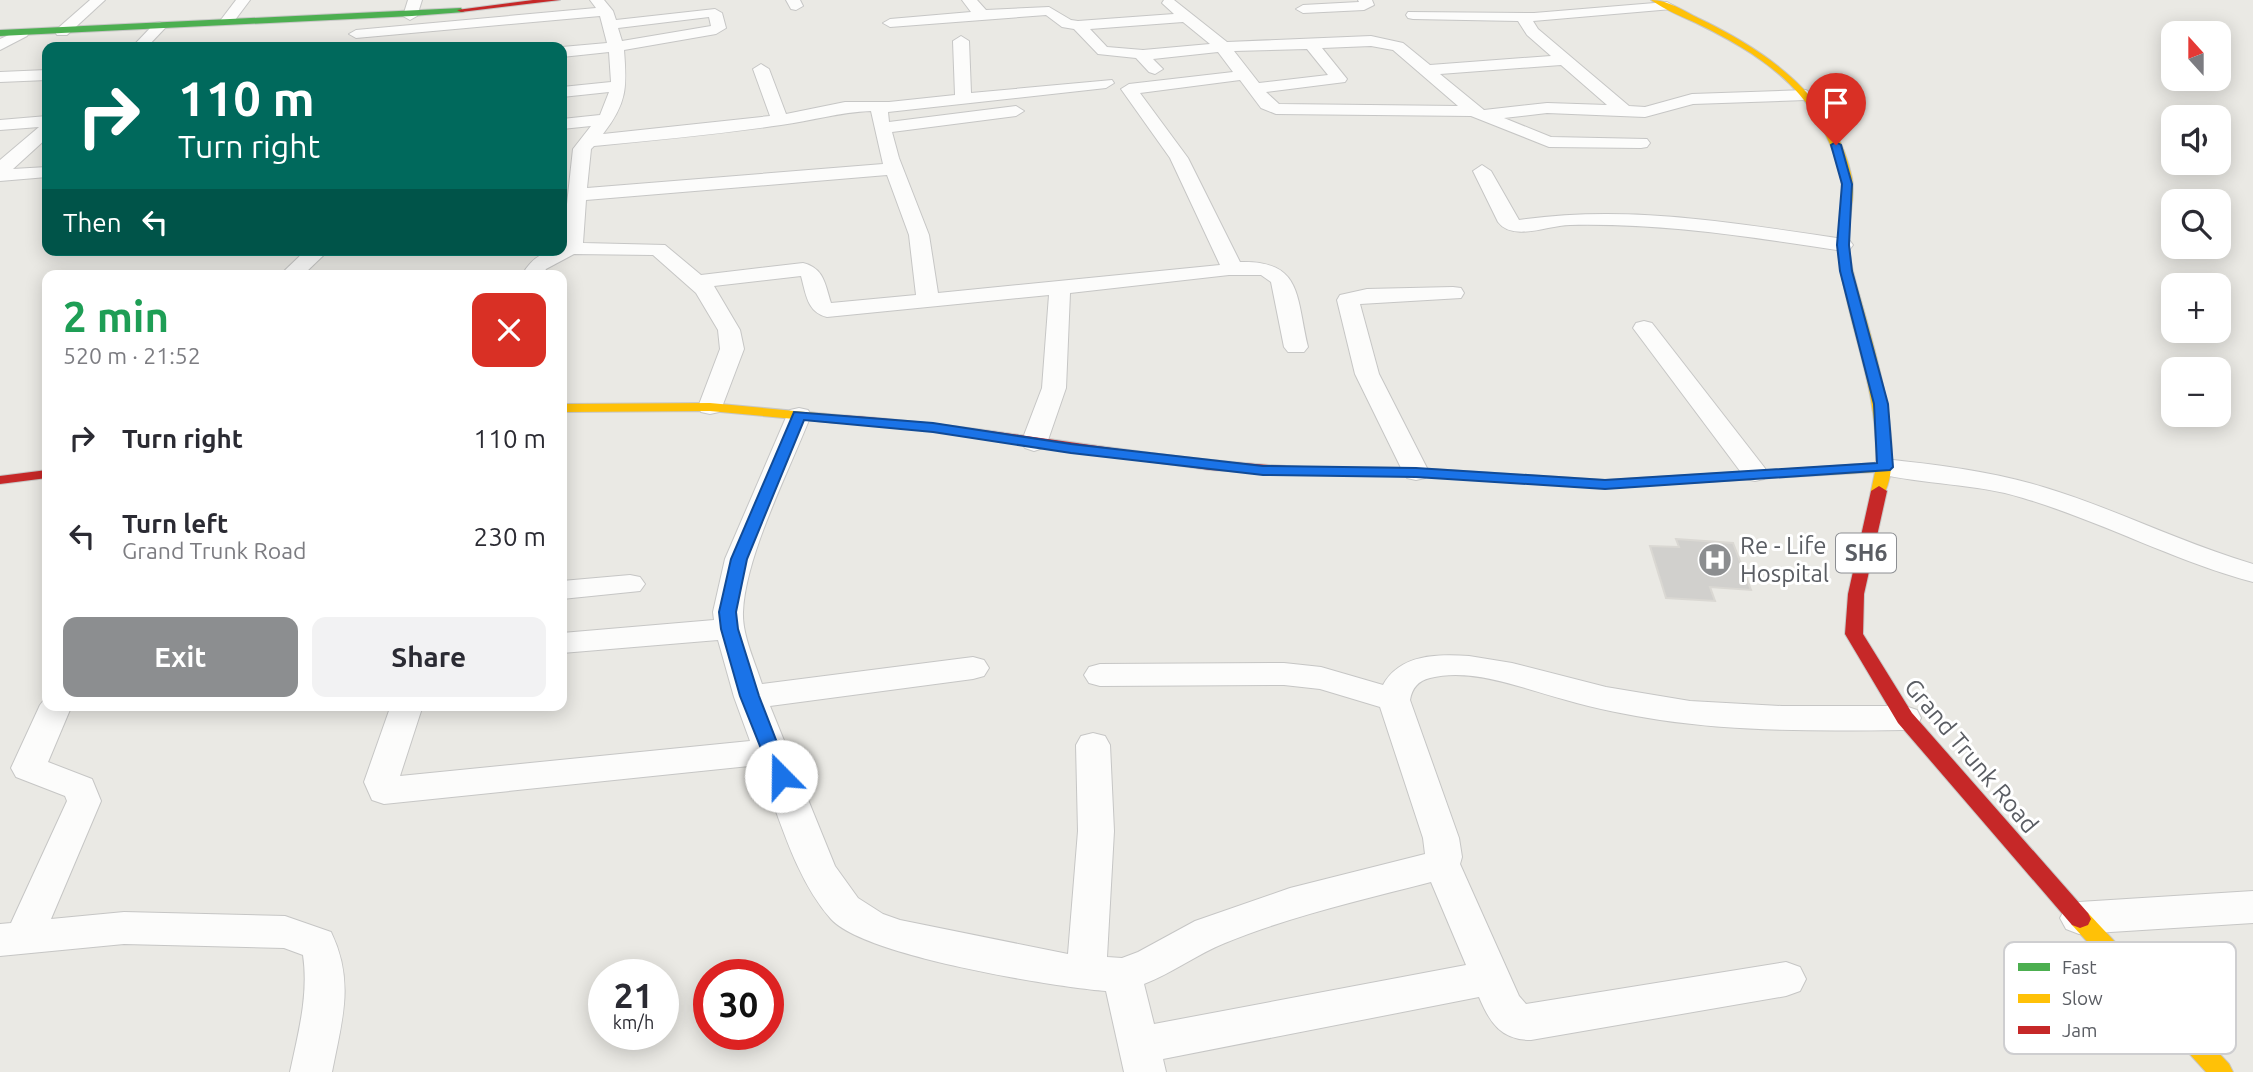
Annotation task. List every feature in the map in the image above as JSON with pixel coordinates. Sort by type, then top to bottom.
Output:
[{"type":"street","points":[[62,32],[98,0]]},
{"type":"street","points":[[227,21],[243,0]]},
{"type":"street","points":[[411,16],[415,0]]},
{"type":"street","points":[[355,33],[411,16],[553,0]]},
{"type":"street","points":[[969,0],[982,15]]},
{"type":"street","points":[[1181,0],[1168,2],[1223,47],[1267,103],[1283,110],[1419,109],[1478,113],[1547,108],[1624,111],[1661,109],[1692,99],[1806,95]]},
{"type":"street","points":[[1303,9],[1364,6],[1367,5],[1365,0]]},
{"type":"street","points":[[1413,15],[1522,16],[1661,3]]},
{"type":"street","name":"Grand Trunk Road","points":[[1661,3],[1726,35],[1773,64],[1806,95],[1828,128],[1843,164],[1847,184],[1843,245],[1846,271],[1881,404],[1885,467],[1856,594],[1854,634],[1905,718],[2101,942]]},
{"type":"street","points":[[0,33],[62,32],[227,21],[355,33],[606,10],[713,6],[719,28],[616,47],[567,52]]},
{"type":"street","points":[[572,246],[572,183],[582,149],[606,119],[619,86],[616,47],[606,10]]},
{"type":"street","points":[[890,23],[1047,10],[1067,24],[1078,25],[1189,17]]},
{"type":"street","points":[[1522,16],[1532,32],[1624,111]]},
{"type":"street","points":[[1078,25],[1103,52],[1142,55],[1223,47],[1371,41],[1389,43],[1398,46],[1478,113],[1549,142],[1641,143]]},
{"type":"street","points":[[144,42],[160,26]]},
{"type":"street","points":[[0,45],[22,33]]},
{"type":"street","points":[[961,41],[963,98]]},
{"type":"street","points":[[587,141],[701,131],[780,120],[845,107],[963,98],[1123,95],[1339,79],[1309,44]]},
{"type":"street","points":[[1142,55],[1166,92]]},
{"type":"street","points":[[1426,70],[1564,60]]},
{"type":"street","points":[[761,69],[780,120]]},
{"type":"street","points":[[1088,71],[1123,95],[1179,158],[1231,265],[1229,269]]},
{"type":"street","points":[[0,77],[42,75]]},
{"type":"street","points":[[1233,95],[1254,85]]},
{"type":"street","points":[[567,91],[619,86]]},
{"type":"street","points":[[1068,105],[1123,95]]},
{"type":"street","points":[[885,106],[878,111],[894,169],[919,235],[928,300]]},
{"type":"street","points":[[883,128],[1028,110]]},
{"type":"street","points":[[567,123],[606,119]]},
{"type":"street","points":[[0,125],[42,121]]},
{"type":"street","points":[[0,172],[42,134]]},
{"type":"street","points":[[572,183],[894,169]]},
{"type":"street","points":[[1482,171],[1507,222],[1516,226],[1566,219],[1639,219],[1730,228],[1843,245]]},
{"type":"street","points":[[0,172],[42,172]]},
{"type":"street","points":[[567,249],[572,246],[580,249],[652,247],[661,251],[697,282],[722,316],[731,339],[732,349],[710,407]]},
{"type":"street","points":[[295,270],[312,256]]},
{"type":"street","points":[[535,270],[538,265],[554,256]]},
{"type":"street","points":[[697,282],[803,269],[810,272],[821,307],[825,310],[1229,269],[1264,269],[1281,280],[1296,347]]},
{"type":"street","points":[[1034,443],[1054,388],[1060,287]]},
{"type":"street","points":[[1416,472],[1367,374],[1348,300],[1367,296],[1453,293]]},
{"type":"street","points":[[1644,328],[1755,473]]},
{"type":"street","points":[[567,408],[710,407],[933,427],[1034,443],[1263,470],[1416,472],[1605,484],[1885,467],[1984,480],[2032,492],[2208,560],[2253,573]]},
{"type":"street","points":[[799,415],[739,559],[730,597],[730,629],[750,696],[820,873],[845,909],[870,926],[900,936],[1104,974],[1152,964],[1209,932],[1290,904],[1442,864]]},
{"type":"street","points":[[0,480],[42,475]]},
{"type":"street","points":[[567,590],[630,584]]},
{"type":"street","points":[[567,643],[730,629]]},
{"type":"street","points":[[1786,979],[1531,1022],[1517,1021],[1510,1016],[1442,864],[1444,857],[1441,838],[1394,700],[1395,688],[1409,674],[1436,666],[1453,666],[1494,669],[1590,695],[1702,713],[1773,719],[1905,718]]},
{"type":"street","points":[[750,696],[973,668]]},
{"type":"street","points":[[1100,675],[1284,674],[1321,678],[1394,700]]},
{"type":"street","points":[[12,938],[84,801],[80,788],[28,768],[52,711]]},
{"type":"street","points":[[405,711],[381,782],[384,791],[771,751]]},
{"type":"street","points":[[1093,744],[1104,974],[1142,1058],[1491,978]]},
{"type":"street","points":[[2079,918],[2253,907]]},
{"type":"street","points":[[12,938],[124,928],[285,932],[317,944],[324,960],[324,995],[311,1072]]},
{"type":"street","name":"Grand Trunk Road","points":[[2204,1054],[2221,1072]]},
{"type":"building","points":[[1676,539],[1733,543],[1751,590],[1710,587],[1715,601],[1666,598],[1650,546],[1679,547]]},
{"type":"traffic: fast","points":[[0,33],[461,10]]},
{"type":"traffic: fast","points":[[1303,471],[1416,472],[1605,484],[1789,473]]},
{"type":"traffic: slow","points":[[1655,0],[1734,40],[1781,72],[1802,92],[1820,115],[1834,142],[1847,182],[1843,238],[1845,262],[1872,363],[1882,414],[1884,440],[1879,491]]},
{"type":"traffic: slow","points":[[567,408],[710,407],[838,419]]},
{"type":"traffic: slow","points":[[1789,473],[1885,467]]},
{"type":"traffic: slow","points":[[2080,919],[2101,942]]},
{"type":"traffic: slow","points":[[2204,1054],[2221,1072]]},
{"type":"traffic: jam","points":[[461,10],[556,0]]},
{"type":"traffic: jam","points":[[838,419],[934,427],[1210,466],[1303,471]]},
{"type":"traffic: jam","points":[[0,480],[42,475]]},
{"type":"traffic: jam","points":[[1879,491],[1856,594],[1854,634],[1905,718],[2080,919]]},
{"type":"place","name":"Re - Life Hospital","points":[[1715,560]]},
{"type":"route","points":[[781,776],[750,696],[730,629],[728,612],[739,559],[799,415],[933,427],[1071,449],[1263,470],[1416,472],[1605,484],[1885,467],[1881,404],[1846,271],[1843,245],[1847,184],[1836,145]]}]
